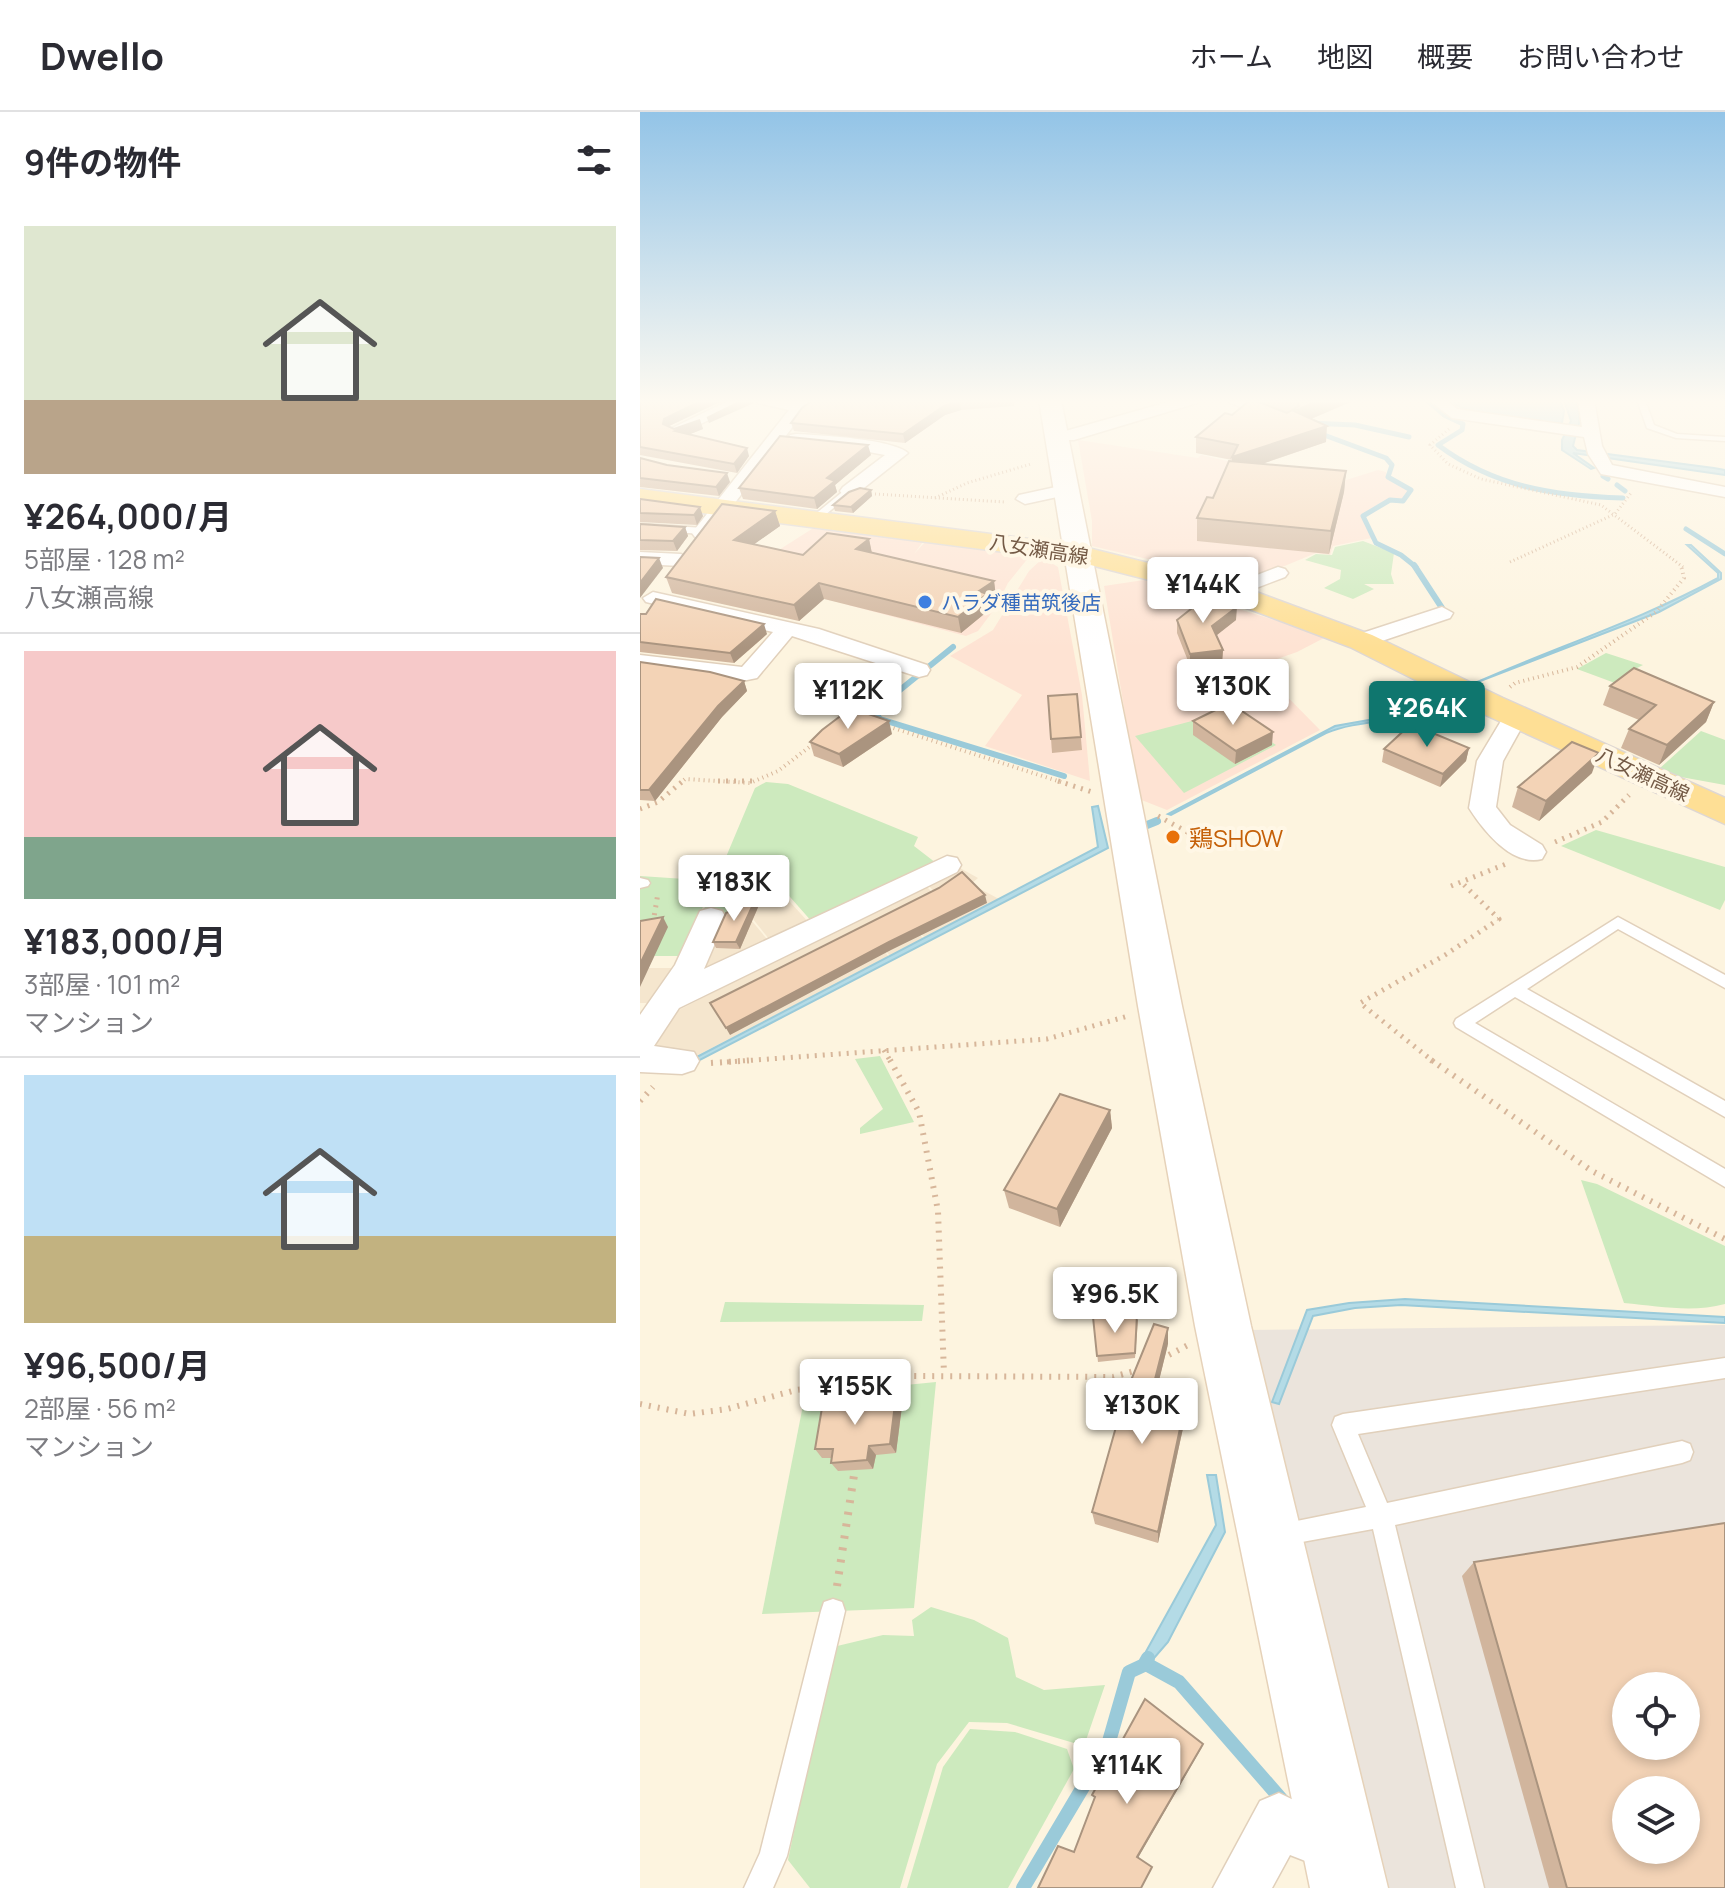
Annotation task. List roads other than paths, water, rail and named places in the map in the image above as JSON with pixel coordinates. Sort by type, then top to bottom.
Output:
[{"type":"main road","name":"八女瀬高線","points":[[640,497],[1076,553],[1230,592],[1361,641],[1725,812]]},
{"type":"street","points":[[640,617],[722,507],[733,483]]},
{"type":"street","points":[[849,491],[860,483]]},
{"type":"street","points":[[1040,483],[1076,553],[1223,1326],[1349,1888]]},
{"type":"street","points":[[1682,483],[1725,492]]},
{"type":"street","points":[[640,558],[681,560]]},
{"type":"street","points":[[1230,592],[1278,573]]},
{"type":"street","points":[[653,598],[787,629],[919,670]]},
{"type":"street","points":[[1361,641],[1442,613]]},
{"type":"street","points":[[640,662],[737,675],[749,673],[787,629]]},
{"type":"street","points":[[1503,710],[1482,808],[1500,831],[1532,852]]},
{"type":"street","points":[[667,1000],[947,865]]},
{"type":"street","points":[[640,1041],[688,969],[711,918]]},
{"type":"street","points":[[640,1059],[695,1062]]},
{"type":"street","points":[[1241,1888],[1279,1820],[1308,1835]]},
{"type":"lane","points":[[816,518],[849,491]]},
{"type":"lane","points":[[640,527],[704,531]]},
{"type":"lane","points":[[1725,982],[1618,922],[1462,1023],[1725,1179]]},
{"type":"lane","points":[[1514,989],[1725,1110]]},
{"type":"lane","points":[[1470,1888],[1381,1516],[1343,1425],[1725,1368]]},
{"type":"lane","points":[[1271,1536],[1381,1516],[1682,1452]]},
{"type":"lane","points":[[758,1888],[773,1856],[833,1611]]},
{"type":"water","points":[[1687,545],[1691,545],[1721,573],[1721,579],[1659,612],[1475,683],[1629,620],[1718,578],[1718,573]]},
{"type":"water","points":[[1447,697],[1450,700],[1436,708],[1421,713],[1357,724],[1326,733],[1168,814],[1335,726],[1431,709]]},
{"type":"water","points":[[1098,806],[1108,848],[698,1061],[693,1059],[1098,847],[1092,807]]},
{"type":"water","points":[[1405,1299],[1725,1317],[1725,1323],[1401,1305],[1355,1308],[1313,1316],[1279,1404],[1272,1402],[1307,1310]]},
{"type":"water","points":[[1207,1475],[1216,1475],[1225,1532],[1168,1642],[1148,1665],[1138,1666],[1216,1525]]},
{"type":"waterway","points":[[1398,483],[1411,490],[1403,501],[1390,500],[1363,516],[1376,543],[1401,555],[1415,566]]},
{"type":"waterway","points":[[1514,483],[1573,495],[1623,498]]},
{"type":"waterway","points":[[1617,485],[1625,491]]},
{"type":"waterway","points":[[1686,529],[1725,554]]},
{"type":"waterway","points":[[1415,566],[1442,608]]},
{"type":"waterway","points":[[953,647],[874,711],[880,719],[1064,776]]},
{"type":"waterway","points":[[1147,825],[1157,821]]},
{"type":"waterway","points":[[1023,1888],[1108,1745],[1129,1672],[1144,1665],[1148,1658]]},
{"type":"waterway","points":[[1148,1665],[1179,1682],[1282,1800]]},
{"type":"place","name":"ハラダ種苗筑後店","points":[[925,602]]},
{"type":"place","name":"鶏SHOW","points":[[1173,837]]}]
